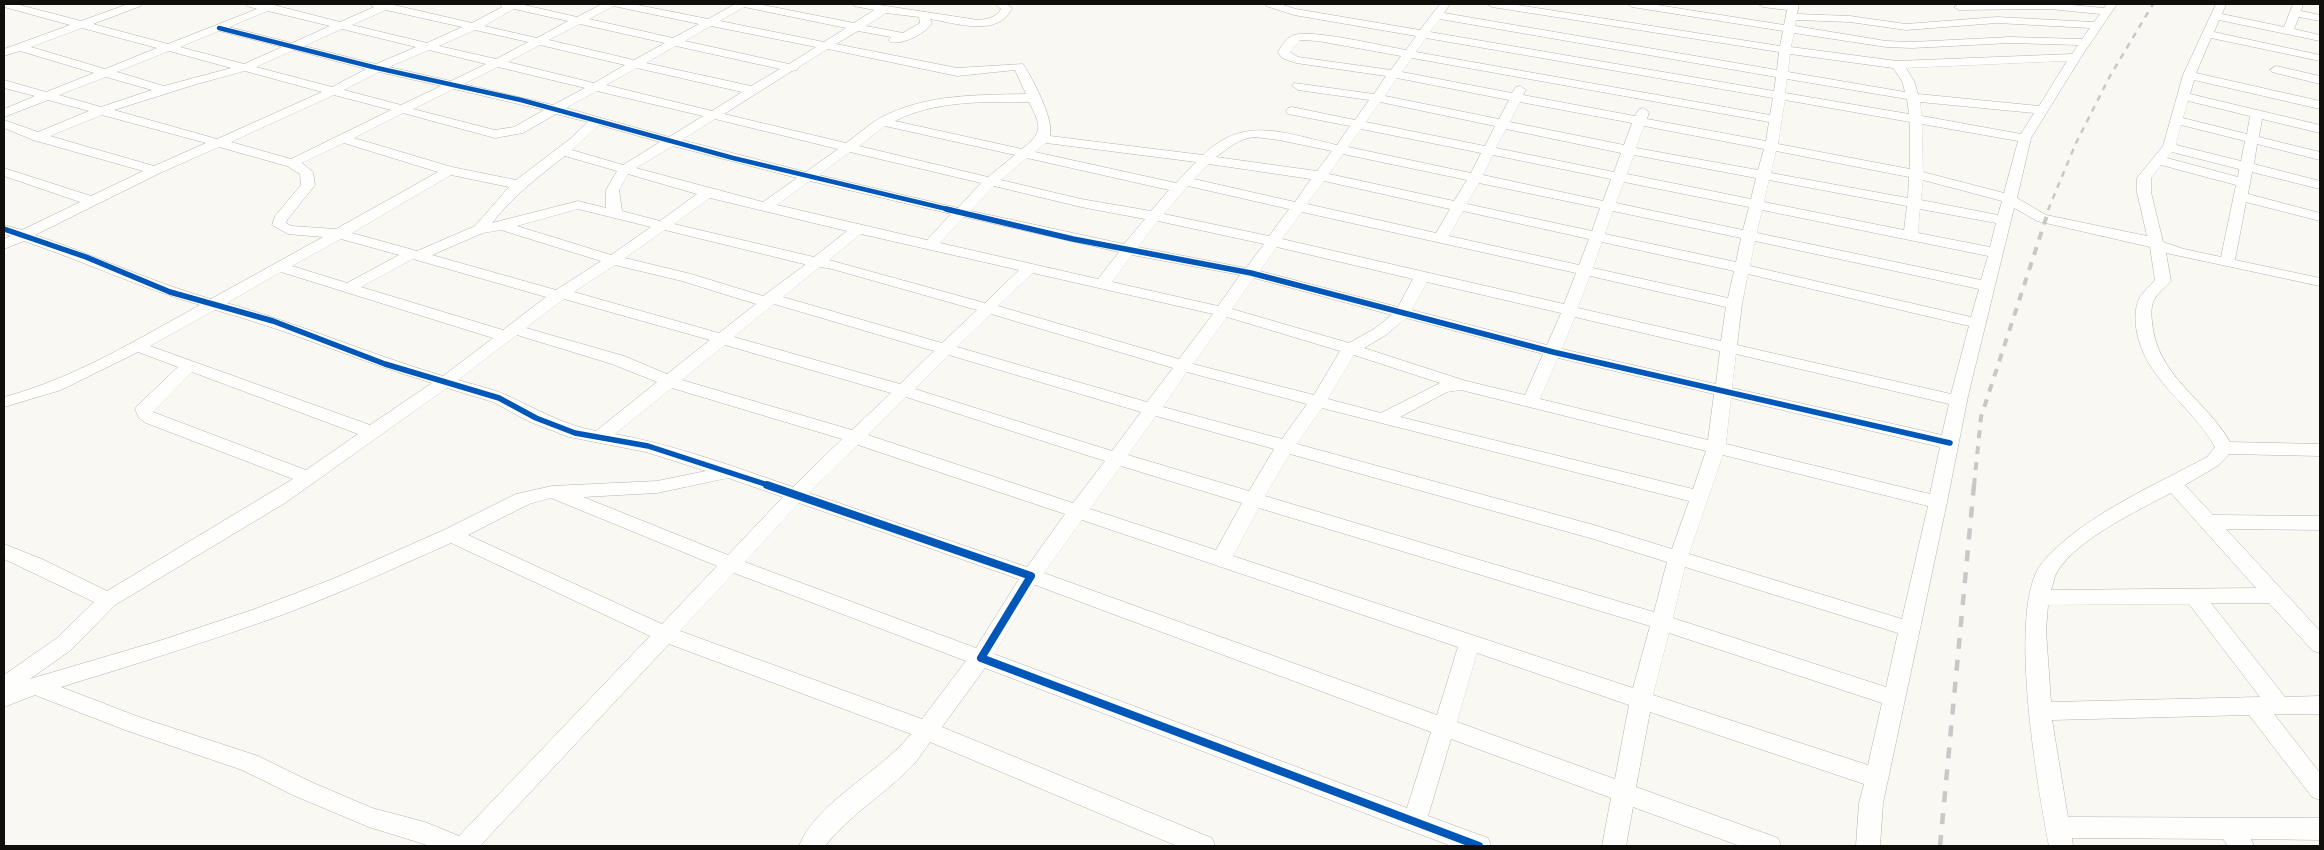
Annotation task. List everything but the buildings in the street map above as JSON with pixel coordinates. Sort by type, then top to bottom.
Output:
[{"type":"street","points":[[5,4],[495,134],[518,130],[557,110],[743,4],[903,36]]},
{"type":"street","points":[[4,53],[137,4]]},
{"type":"street","points":[[251,4],[273,6],[340,26],[424,47],[598,86],[1081,203],[1157,215],[1273,241],[1569,308],[1958,401]]},
{"type":"street","points":[[38,137],[100,111],[164,90],[244,68],[340,26],[383,4],[473,27],[755,91]]},
{"type":"street","points":[[4,245],[155,170],[333,92],[376,68],[473,27],[510,4],[793,68]]},
{"type":"street","points":[[292,164],[497,64],[610,4]]},
{"type":"street","points":[[618,4],[957,72],[1019,66],[1039,110],[1045,130],[1042,139],[991,180],[929,246]]},
{"type":"street","points":[[858,4],[924,16],[978,23],[990,22],[1000,18],[1007,8],[1000,4]]},
{"type":"street","points":[[1270,4],[1294,12],[2025,138]]},
{"type":"street","points":[[812,846],[835,818],[862,792],[906,758],[982,658],[1031,576],[1445,4]]},
{"type":"street","points":[[1492,4],[1563,9],[1673,32],[1897,65],[2074,57]]},
{"type":"street","points":[[1632,4],[1792,14],[1850,19],[1906,27],[1970,22],[2028,21],[2097,25]]},
{"type":"street","points":[[1763,4],[1792,14],[1822,35],[1886,44],[1912,45],[2010,40],[2086,42]]},
{"type":"street","points":[[1957,5],[2110,7]]},
{"type":"street","points":[[1957,5],[1981,41]]},
{"type":"street","points":[[4,113],[273,6]]},
{"type":"street","points":[[1530,403],[1553,352],[1681,7]]},
{"type":"street","points":[[1868,846],[1870,803],[1938,502],[1958,401],[2025,138],[2074,57],[2110,7]]},
{"type":"street","points":[[673,15],[687,8]]},
{"type":"street","points":[[615,213],[610,198],[613,188],[624,170],[793,68],[884,8]]},
{"type":"street","points":[[2288,31],[2297,8],[2320,18]]},
{"type":"street","points":[[1440,239],[1475,177],[1563,9]]},
{"type":"street","points":[[2224,448],[2218,434],[2168,382],[2152,357],[2144,332],[2143,310],[2148,296],[2163,281],[2144,192],[2144,178],[2169,147],[2189,75],[2219,10],[2288,31],[2320,38]]},
{"type":"street","points":[[1294,12],[1318,38]]},
{"type":"street","points":[[1614,846],[1641,699],[1678,558],[1716,449],[1734,304],[1777,120],[1785,50],[1792,14]]},
{"type":"street","points":[[1436,15],[1938,101],[2042,110]]},
{"type":"street","points":[[874,56],[894,40],[923,28],[926,24],[924,16]]},
{"type":"street","points":[[1906,27],[1912,45]]},
{"type":"street","points":[[219,28],[376,68],[454,84],[807,176],[1127,250],[1251,273],[1553,352],[1950,443]]},
{"type":"street","points":[[2208,34],[2320,58]]},
{"type":"street","points":[[1777,120],[1318,38],[1304,37],[1290,40],[1284,52],[1286,56],[1296,60],[1394,74],[1516,99],[1916,174],[1971,187],[2010,200],[2042,218],[2156,243],[2180,253],[2320,282]]},
{"type":"street","points":[[18,47],[104,74],[164,90]]},
{"type":"street","points":[[2271,94],[2280,50]]},
{"type":"street","points":[[1897,65],[1908,81],[1916,120],[1915,204],[1910,235]]},
{"type":"street","points":[[2276,70],[2320,80]]},
{"type":"street","points":[[2189,75],[2320,105]]},
{"type":"street","points":[[4,84],[292,164],[306,172],[308,185],[280,219],[279,225],[288,230],[341,234],[721,338],[904,391],[1116,458],[1661,622],[1894,698]]},
{"type":"street","points":[[1298,86],[1377,98],[1628,150],[2004,220]]},
{"type":"street","points":[[2183,96],[2320,129]]},
{"type":"street","points":[[767,206],[883,122],[902,111],[946,101],[1032,98]]},
{"type":"street","points":[[1292,111],[1997,253]]},
{"type":"street","points":[[2227,263],[2257,114]]},
{"type":"street","points":[[480,229],[503,200],[519,185],[564,152],[597,120]]},
{"type":"street","points":[[2175,120],[2320,156]]},
{"type":"street","points":[[883,122],[1023,155],[1297,207],[1734,304]]},
{"type":"street","points":[[4,124],[38,137],[155,170]]},
{"type":"street","points":[[1102,284],[1181,184],[1207,158],[1235,136],[1262,134],[1607,204],[1988,286]]},
{"type":"street","points":[[342,138],[449,172],[519,185]]},
{"type":"street","points":[[1042,139],[1207,158],[1320,176],[1741,268],[1978,323]]},
{"type":"street","points":[[2169,147],[2320,185]]},
{"type":"street","points":[[564,152],[708,193],[767,206],[858,230],[1222,311],[1408,366],[1461,385],[1938,502]]},
{"type":"street","points":[[2157,160],[2242,182]]},
{"type":"street","points":[[4,172],[91,201]]},
{"type":"street","points":[[4,402],[52,388],[136,346],[341,234],[449,172]]},
{"type":"street","points":[[4,686],[64,644],[108,600],[186,555],[278,498],[445,382],[560,294],[613,260],[708,193]]},
{"type":"street","points":[[2240,196],[2320,217]]},
{"type":"street","points":[[348,288],[416,255],[480,229],[502,226],[572,205],[615,213],[661,226],[816,262],[1054,327],[1182,366],[1383,419],[1700,497]]},
{"type":"street","points":[[502,226],[613,260],[686,277],[946,349],[1151,409],[1286,445],[1678,558],[1910,629]]},
{"type":"street","points":[[4,229],[86,257],[170,292],[272,322],[386,364],[499,398],[536,418],[575,432],[648,446],[1031,576],[1624,794],[1736,840],[1769,846]]},
{"type":"street","points":[[600,437],[768,300],[858,230]]},
{"type":"street","points":[[280,267],[348,288],[618,360],[668,381],[854,437],[1876,778]]},
{"type":"street","points":[[465,846],[796,495],[1029,268]]},
{"type":"street","points":[[1221,559],[1273,464],[1318,402],[1350,350],[1380,332],[1403,313],[1422,275]]},
{"type":"street","points":[[136,346],[371,432]]},
{"type":"street","points":[[189,366],[144,409],[145,414],[152,419],[307,477]]},
{"type":"street","points":[[1383,419],[1443,388],[1461,385]]},
{"type":"street","points":[[2224,448],[2320,450]]},
{"type":"street","points":[[2224,448],[2213,461],[2100,524],[2072,543],[2048,569],[2038,598],[2036,631],[2044,748],[2060,837],[2237,838],[2320,829]]},
{"type":"street","points":[[4,698],[35,686],[165,647],[262,614],[342,583],[452,536],[522,499],[552,492],[657,487],[729,472]]},
{"type":"street","points":[[2173,483],[2320,645]]},
{"type":"street","points":[[552,492],[730,564],[1479,846]]},
{"type":"street","points":[[2210,522],[2316,527]]},
{"type":"street","points":[[452,536],[665,634],[926,730],[1203,846]]},
{"type":"street","points":[[4,551],[108,600]]},
{"type":"street","points":[[2038,598],[2275,595]]},
{"type":"street","points":[[2194,596],[2280,706]]},
{"type":"street","points":[[1414,821],[1470,642]]},
{"type":"street","points":[[35,686],[133,724],[250,763],[303,790],[369,817],[425,833],[457,846]]},
{"type":"street","points":[[2040,711],[2320,705]]},
{"type":"street","points":[[2255,706],[2320,790]]},
{"type":"railway","points":[[2048,210],[2076,143],[2110,76],[2153,4]]},
{"type":"railway","points":[[1974,486],[1981,417],[2049,209]]},
{"type":"railway","points":[[1940,846],[1974,485]]},
{"type":"cycle path","points":[[219,28],[377,68],[521,100],[733,158],[807,176],[1073,239],[1251,273],[1553,352],[1950,443]]},
{"type":"cycle path","points":[[4,229],[86,257],[170,292],[273,321],[385,364],[499,398],[536,418],[575,433],[648,446],[685,457],[1031,576],[981,658],[1479,846]]}]
